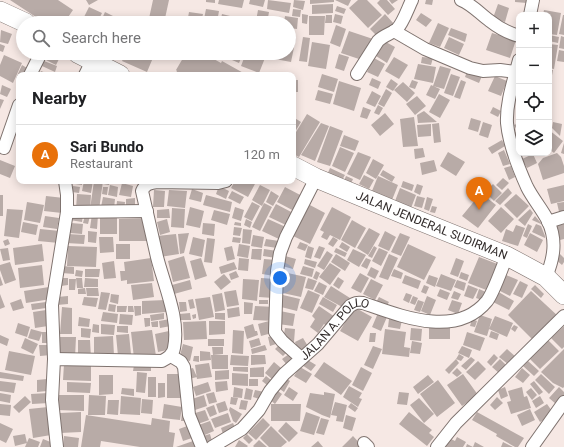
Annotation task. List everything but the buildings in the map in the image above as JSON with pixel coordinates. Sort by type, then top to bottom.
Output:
[{"type":"main road","points":[[0,11],[16,18]]},
{"type":"main road","points":[[0,22],[16,29]]},
{"type":"main road","points":[[84,63],[111,72]]},
{"type":"main road","name":"JALAN JENDERAL SUDIRMAN","points":[[296,168],[316,178],[508,256],[546,277],[564,295]]},
{"type":"street","points":[[357,74],[378,41],[399,26],[412,0]]},
{"type":"street","points":[[461,0],[477,9],[503,30],[516,35]]},
{"type":"street","points":[[530,12],[532,0]]},
{"type":"street","points":[[394,31],[425,49],[465,66],[483,71],[500,70],[516,66]]},
{"type":"street","points":[[32,72],[38,60]]},
{"type":"street","points":[[516,75],[508,110],[507,123],[514,156],[528,188],[548,222],[554,248],[552,261],[546,277]]},
{"type":"street","points":[[4,148],[16,114]]},
{"type":"street","points":[[301,358],[282,341],[275,332],[277,271],[280,253],[286,237],[316,178]]},
{"type":"street","points":[[57,447],[52,400],[54,359],[52,305],[67,212],[65,184]]},
{"type":"street","points":[[54,359],[162,361],[171,356],[174,350],[176,336],[174,322],[142,191],[146,184]]},
{"type":"street","points":[[67,212],[147,211]]},
{"type":"street","points":[[548,222],[564,217]]},
{"type":"street","name":"JALAN A. POLLO","points":[[212,447],[242,429],[259,410],[270,391],[284,374],[318,344],[350,306],[357,302],[427,321],[445,322],[462,319],[476,312],[488,300],[508,256]]},
{"type":"street","points":[[437,447],[456,423],[564,316]]},
{"type":"street","points":[[171,356],[181,362],[184,367],[189,415],[202,447]]},
{"type":"street","points":[[532,447],[564,402]]},
{"type":"place","name":"Sari Bundo","points":[[479,210]]}]
